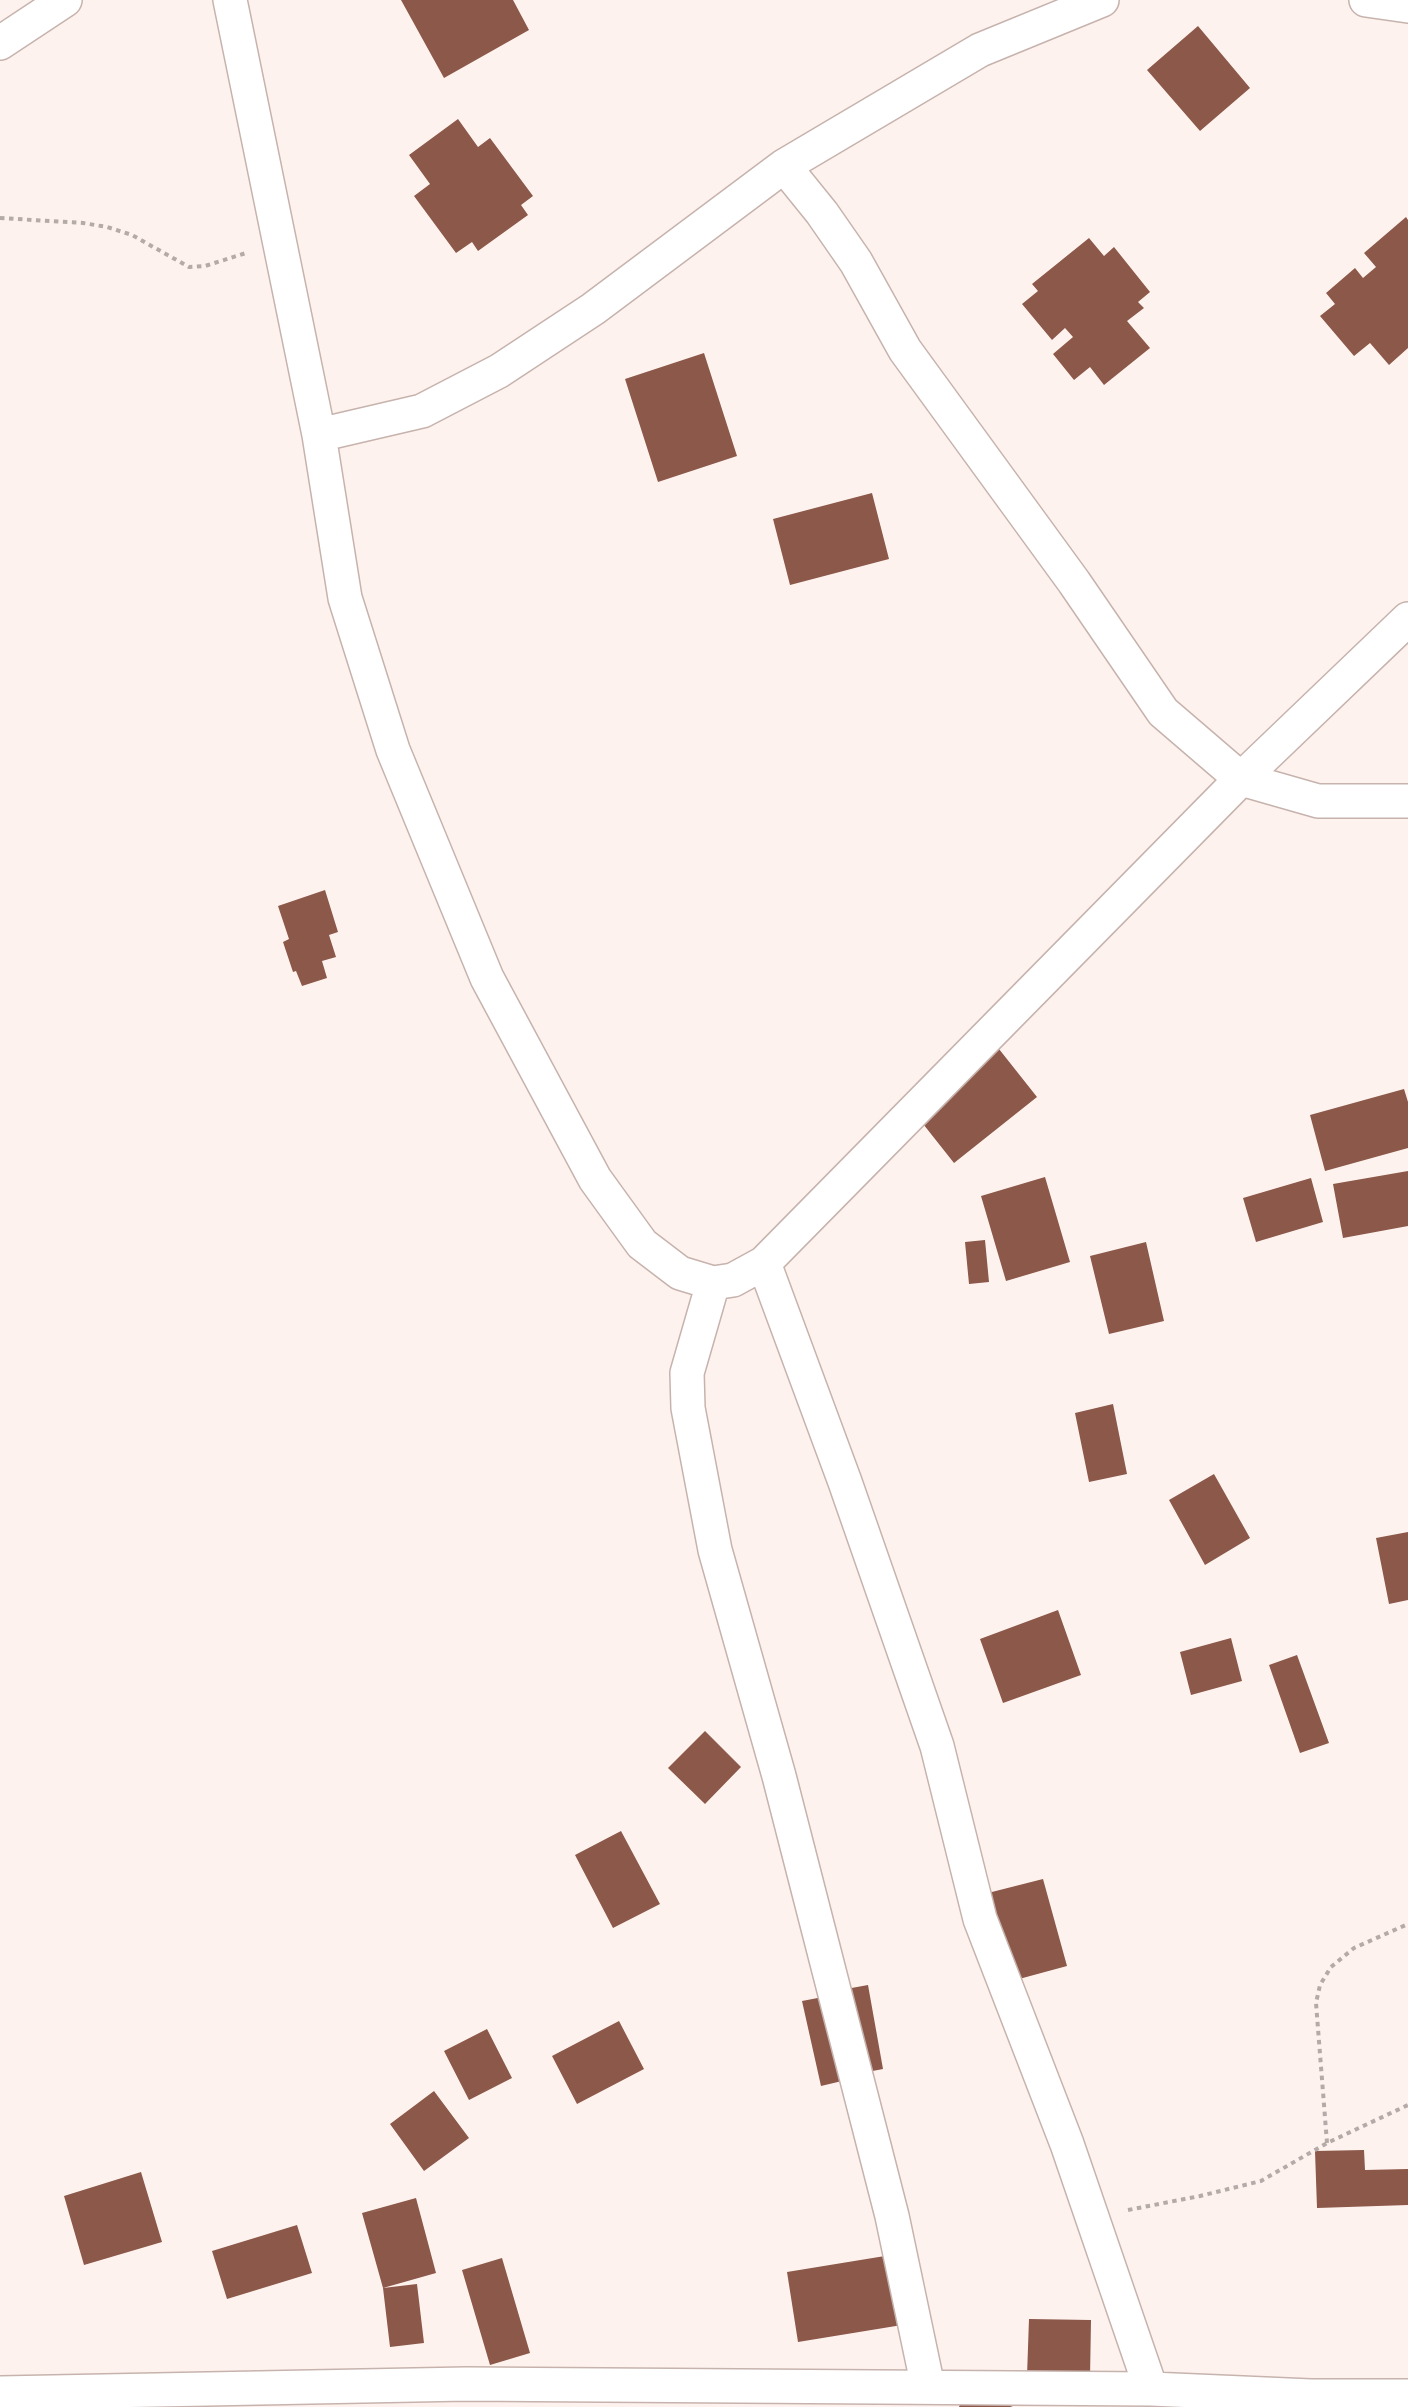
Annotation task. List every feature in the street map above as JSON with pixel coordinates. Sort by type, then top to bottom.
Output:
[{"type":"street","points":[[0,44],[65,0]]},
{"type":"street","points":[[230,0],[319,435],[345,598],[393,750],[487,978],[595,1179],[642,1244],[680,1273],[713,1283],[733,1280],[764,1263],[1241,778],[1408,619]]},
{"type":"street","points":[[319,435],[422,411],[499,371],[593,309],[784,166],[980,50],[1102,0]]},
{"type":"street","points":[[1366,0],[1408,6]]},
{"type":"street","points":[[784,166],[822,213],[856,262],[905,350],[1074,582],[1163,712],[1241,778],[1318,801],[1408,801]]},
{"type":"street","points":[[764,1263],[845,1482],[937,1746],[980,1919],[1067,2144],[1151,2389]]},
{"type":"street","points":[[713,1283],[687,1373],[688,1408],[715,1550],[779,1776],[886,2193],[928,2387]]},
{"type":"street","points":[[0,2393],[466,2384],[1151,2389],[1310,2401],[1408,2396]]},
{"type":"path","points":[[0,218],[83,222],[107,227],[132,236],[189,267],[205,266],[244,254],[280,248]]},
{"type":"path","points":[[1327,2143],[1316,2003],[1320,1985],[1331,1967],[1354,1948],[1408,1924]]},
{"type":"path","points":[[1092,2217],[1200,2196],[1261,2181],[1327,2143],[1408,2105]]},
{"type":"building","points":[[401,0],[513,0],[529,30],[444,78]]},
{"type":"building","points":[[1198,26],[1250,88],[1200,131],[1147,70]]},
{"type":"building","points":[[458,119],[478,147],[490,138],[533,196],[521,205],[528,215],[478,251],[472,242],[456,253],[414,196],[430,184],[409,155]]},
{"type":"building","points":[[1406,217],[1408,220],[1408,348],[1389,365],[1370,343],[1354,356],[1320,316],[1335,304],[1326,293],[1355,268],[1363,278],[1376,267],[1364,253]]},
{"type":"building","points":[[1089,238],[1104,256],[1114,247],[1150,292],[1138,302],[1144,308],[1127,321],[1150,348],[1104,385],[1090,367],[1074,380],[1053,354],[1073,337],[1065,328],[1052,340],[1022,304],[1038,291],[1032,284]]},
{"type":"building","points":[[704,353],[737,456],[658,482],[625,379]]},
{"type":"building","points":[[872,493],[889,559],[790,585],[773,519]]},
{"type":"building","points":[[325,890],[338,932],[329,935],[336,957],[322,961],[327,978],[302,986],[296,971],[293,972],[283,942],[289,939],[278,906]]},
{"type":"building","points":[[999,1049],[1037,1097],[954,1163],[916,1115]]},
{"type":"building","points":[[1404,1089],[1408,1102],[1408,1148],[1325,1171],[1310,1115]]},
{"type":"building","points":[[1408,1171],[1408,1226],[1343,1238],[1333,1184]]},
{"type":"building","points":[[1045,1177],[1070,1262],[1006,1281],[981,1196]]},
{"type":"building","points":[[1311,1178],[1323,1222],[1256,1242],[1243,1198]]},
{"type":"building","points":[[985,1240],[989,1282],[969,1284],[965,1242]]},
{"type":"building","points":[[1146,1242],[1164,1321],[1109,1334],[1090,1256]]},
{"type":"building","points":[[1113,1404],[1127,1474],[1089,1482],[1075,1413]]},
{"type":"building","points":[[1214,1474],[1250,1538],[1205,1565],[1169,1500]]},
{"type":"building","points":[[1408,1532],[1408,1600],[1389,1604],[1376,1538]]},
{"type":"building","points":[[1058,1610],[1081,1675],[1003,1703],[980,1639]]},
{"type":"building","points":[[1231,1638],[1242,1681],[1191,1695],[1180,1652]]},
{"type":"building","points":[[1297,1655],[1329,1743],[1300,1753],[1269,1665]]},
{"type":"building","points":[[705,1731],[741,1767],[705,1804],[668,1768]]},
{"type":"building","points":[[621,1831],[660,1904],[613,1928],[575,1855]]},
{"type":"building","points":[[1043,1879],[1067,1966],[1008,1982],[984,1894]]},
{"type":"building","points":[[868,1985],[883,2069],[862,2073],[846,1989]]},
{"type":"building","points":[[823,1997],[842,2081],[821,2086],[802,2001]]},
{"type":"building","points":[[619,2021],[644,2069],[577,2104],[552,2056]]},
{"type":"building","points":[[487,2029],[512,2078],[469,2100],[444,2051]]},
{"type":"building","points":[[434,2091],[469,2138],[424,2171],[390,2124]]},
{"type":"building","points":[[1364,2150],[1365,2170],[1408,2169],[1408,2205],[1317,2208],[1315,2151]]},
{"type":"building","points":[[141,2172],[162,2242],[84,2265],[64,2196]]},
{"type":"building","points":[[416,2198],[436,2273],[383,2288],[362,2213]]},
{"type":"building","points":[[297,2225],[312,2273],[227,2299],[212,2251]]},
{"type":"building","points":[[891,2255],[902,2325],[798,2342],[787,2272]]},
{"type":"building","points":[[502,2258],[530,2353],[490,2365],[462,2270]]},
{"type":"building","points":[[417,2284],[424,2343],[390,2347],[383,2288]]},
{"type":"building","points":[[1029,2319],[1091,2320],[1090,2378],[1027,2376]]},
{"type":"building","points":[[965,2390],[1013,2407],[959,2407]]}]
